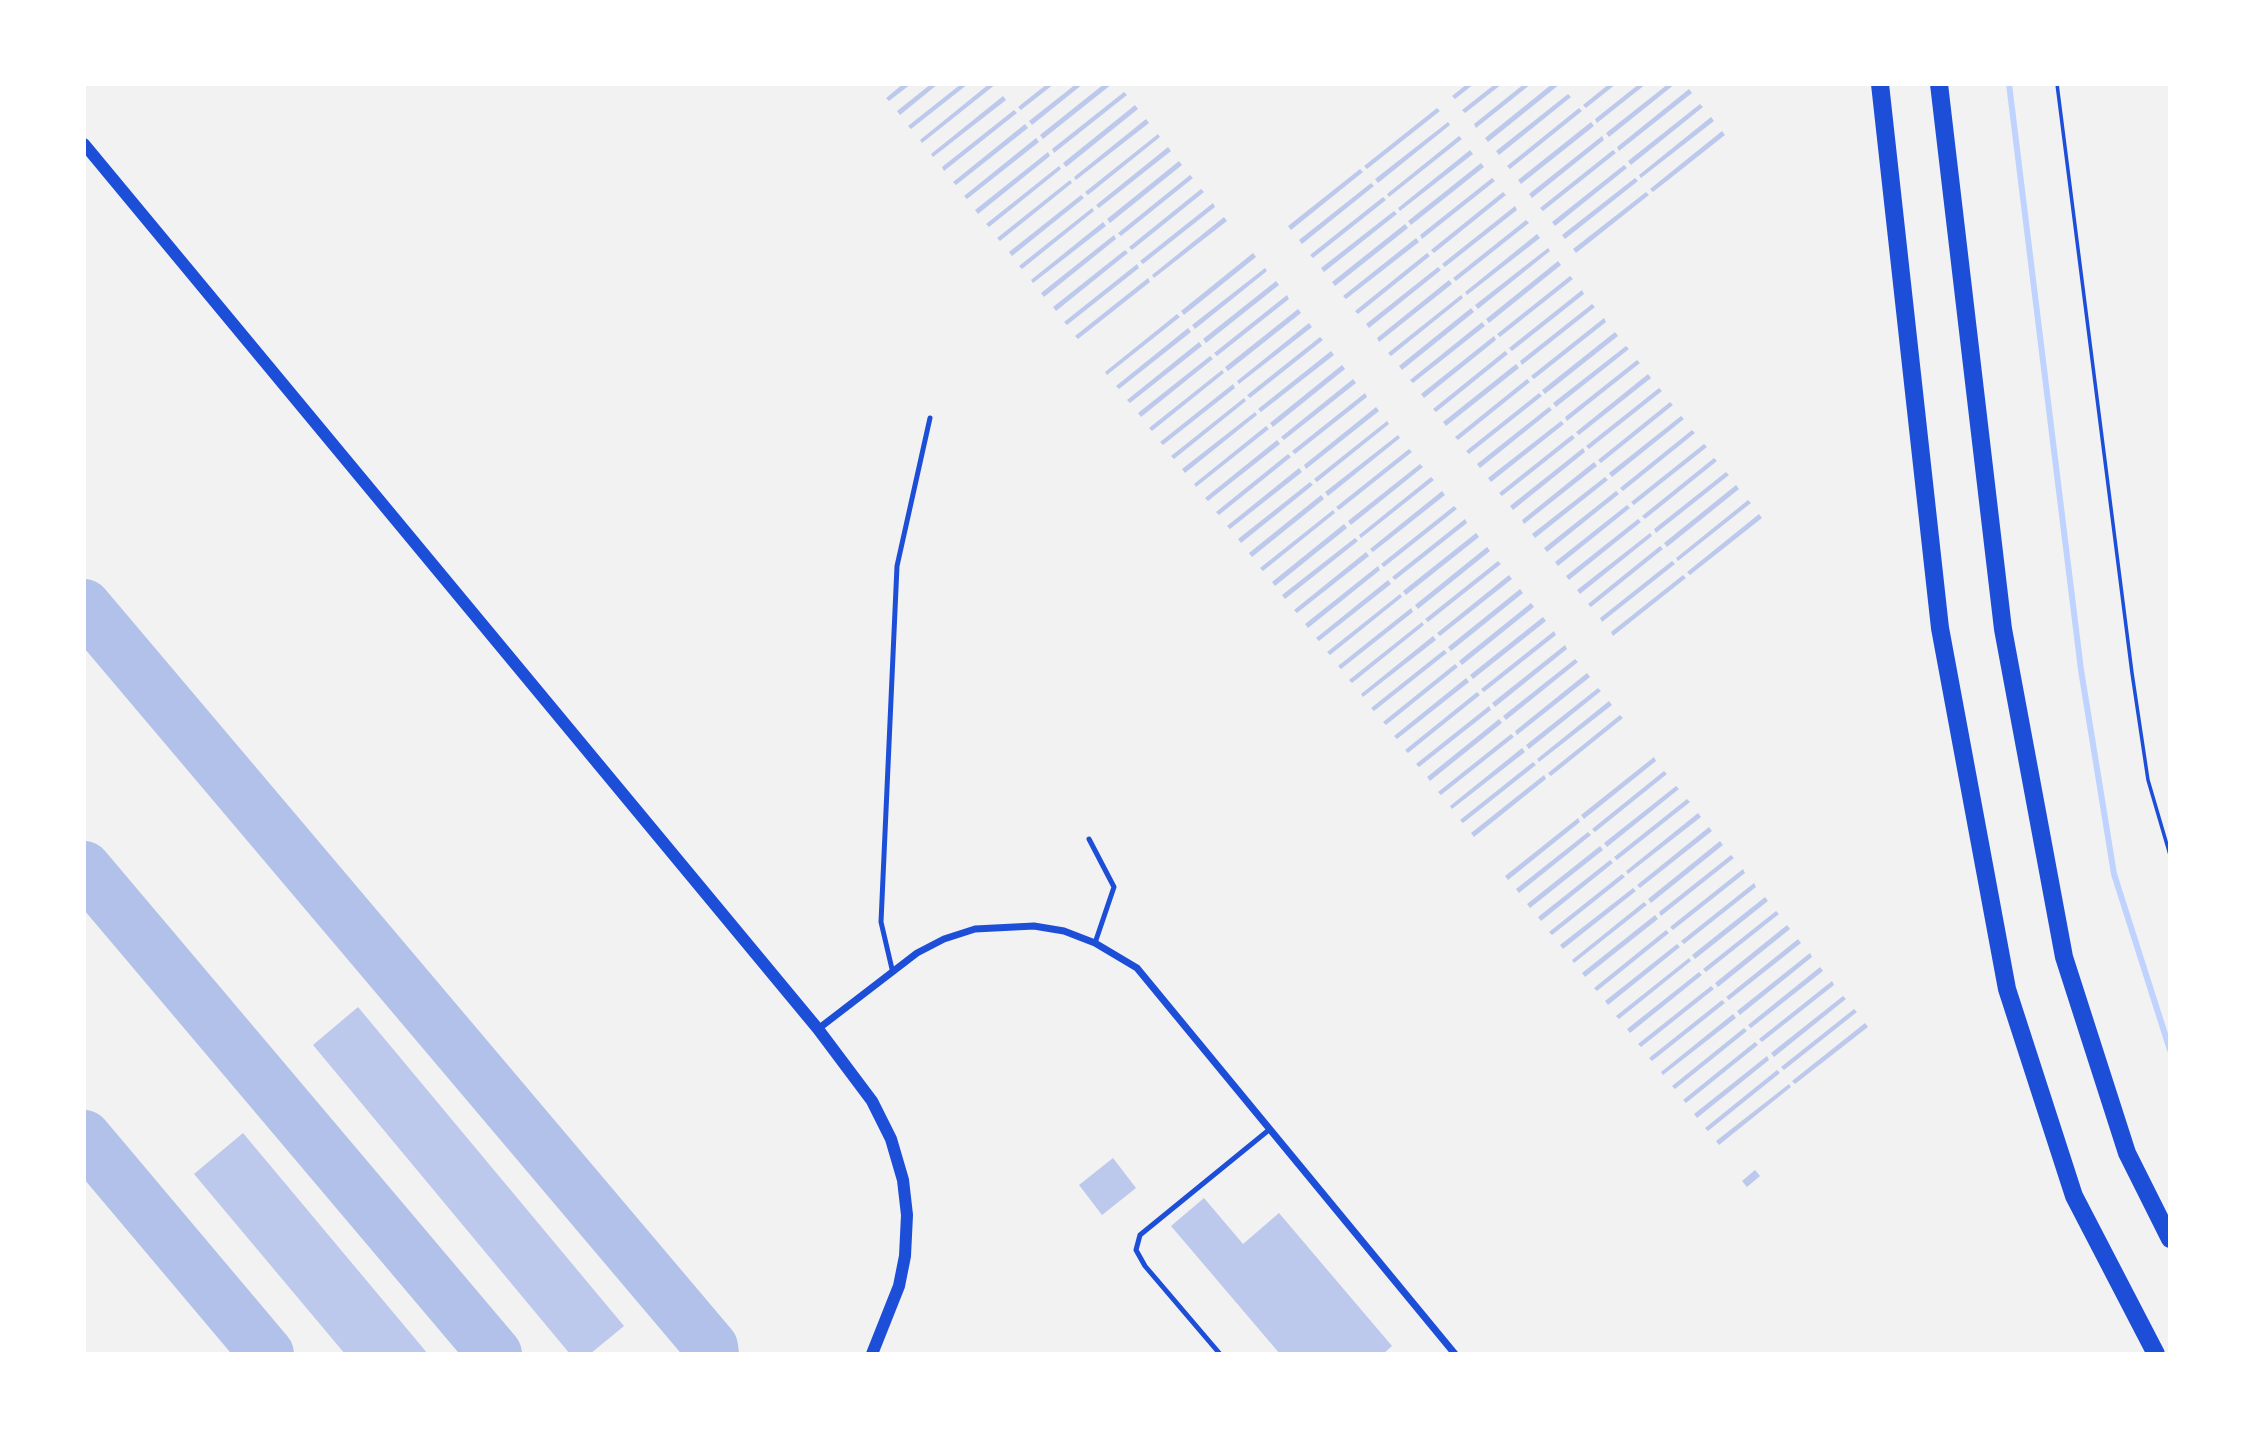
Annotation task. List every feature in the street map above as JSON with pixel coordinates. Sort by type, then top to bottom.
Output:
[{"type":"main road","points":[[1880,84],[1940,628],[2007,989],[2074,1196],[2156,1354]]},
{"type":"main road","points":[[1939,84],[2003,629],[2064,957],[2127,1153],[2170,1239]]},
{"type":"street","points":[[84,144],[818,1029],[872,1101],[891,1139],[903,1180],[907,1215],[905,1256],[891,1312],[872,1354]]},
{"type":"street","points":[[818,1029],[892,970],[944,939],[975,929],[1003,925],[1063,931],[1095,943],[1137,968],[1455,1354]]},
{"type":"lane","points":[[892,970],[881,922],[897,566],[930,418]]},
{"type":"lane","points":[[1089,839],[1114,887],[1095,943]]},
{"type":"lane","points":[[1220,1354],[1145,1266],[1136,1250],[1140,1235],[1270,1129]]},
{"type":"path","points":[[2057,84],[2136,700],[2148,780],[2170,855]]},
{"type":"building","points":[[903,84],[911,84],[889,101],[886,98]]},
{"type":"building","points":[[931,84],[938,84],[900,115],[897,111]]},
{"type":"building","points":[[961,84],[968,84],[911,129],[908,126]]},
{"type":"building","points":[[989,84],[996,84],[922,143],[920,140]]},
{"type":"building","points":[[1047,84],[1054,84],[1021,110],[1018,107]]},
{"type":"building","points":[[1076,84],[1083,84],[1032,125],[1029,121]]},
{"type":"building","points":[[1104,84],[1112,84],[1043,139],[1040,135]]},
{"type":"building","points":[[1467,84],[1474,84],[1455,99],[1452,96]]},
{"type":"building","points":[[1495,84],[1502,84],[1465,113],[1462,110]]},
{"type":"building","points":[[1524,84],[1531,84],[1476,128],[1474,124]]},
{"type":"building","points":[[1552,84],[1560,84],[1488,142],[1485,138]]},
{"type":"building","points":[[1609,84],[1616,84],[1586,108],[1583,105]]},
{"type":"building","points":[[1639,84],[1646,84],[1597,123],[1595,119]]},
{"type":"building","points":[[1668,84],[1675,84],[1609,137],[1606,133]]},
{"type":"building","points":[[1689,89],[1692,93],[1619,151],[1617,147]]},
{"type":"building","points":[[1124,92],[1127,95],[1054,153],[1052,149]]},
{"type":"building","points":[[1568,94],[1571,97],[1499,155],[1496,151]]},
{"type":"building","points":[[1003,96],[1006,100],[933,157],[931,154]]},
{"type":"building","points":[[1700,104],[1703,107],[1631,165],[1628,161]]},
{"type":"building","points":[[1135,105],[1138,109],[1066,167],[1063,163]]},
{"type":"building","points":[[1437,108],[1440,111],[1367,169],[1364,166]]},
{"type":"building","points":[[1579,108],[1582,111],[1510,169],[1507,166]]},
{"type":"building","points":[[1014,110],[1017,113],[944,171],[942,167]]},
{"type":"building","points":[[1711,117],[1714,121],[1641,178],[1639,175]]},
{"type":"building","points":[[1146,119],[1149,123],[1076,180],[1074,177]]},
{"type":"building","points":[[1448,122],[1450,125],[1378,183],[1375,179]]},
{"type":"building","points":[[1591,122],[1594,126],[1521,184],[1518,180]]},
{"type":"building","points":[[1025,124],[1028,128],[956,185],[953,182]]},
{"type":"building","points":[[1722,131],[1725,135],[1653,192],[1650,189]]},
{"type":"building","points":[[1158,134],[1160,137],[1088,195],[1085,192]]},
{"type":"building","points":[[1459,136],[1462,139],[1389,197],[1387,194]]},
{"type":"building","points":[[1602,136],[1604,140],[1532,198],[1529,194]]},
{"type":"building","points":[[1036,138],[1039,142],[967,199],[964,196]]},
{"type":"building","points":[[1168,147],[1171,151],[1099,208],[1096,205]]},
{"type":"building","points":[[1470,150],[1473,154],[1400,211],[1398,208]]},
{"type":"building","points":[[1613,150],[1616,153],[1543,211],[1540,208]]},
{"type":"building","points":[[1048,152],[1050,156],[978,214],[975,210]]},
{"type":"building","points":[[1179,161],[1182,165],[1110,223],[1107,219]]},
{"type":"building","points":[[1481,163],[1484,167],[1411,225],[1408,221]]},
{"type":"building","points":[[1624,165],[1627,168],[1555,226],[1552,222]]},
{"type":"building","points":[[1059,166],[1061,169],[989,227],[986,224]]},
{"type":"building","points":[[1360,169],[1363,172],[1291,230],[1288,226]]},
{"type":"building","points":[[1190,175],[1193,178],[1121,236],[1118,233]]},
{"type":"building","points":[[1492,178],[1495,181],[1422,239],[1420,235]]},
{"type":"building","points":[[1635,178],[1638,181],[1565,239],[1562,235]]},
{"type":"building","points":[[1070,180],[1072,183],[1000,241],[997,238]]},
{"type":"building","points":[[1371,183],[1374,186],[1302,244],[1299,240]]},
{"type":"building","points":[[1201,189],[1204,192],[1132,250],[1129,247]]},
{"type":"building","points":[[1503,192],[1506,195],[1434,253],[1431,250]]},
{"type":"building","points":[[1646,192],[1649,195],[1576,253],[1573,249]]},
{"type":"building","points":[[1081,195],[1084,198],[1012,256],[1009,252]]},
{"type":"building","points":[[1383,197],[1386,200],[1313,258],[1310,255]]},
{"type":"building","points":[[1213,203],[1215,207],[1143,264],[1140,261]]},
{"type":"building","points":[[1515,206],[1517,210],[1445,267],[1442,264]]},
{"type":"building","points":[[1092,208],[1094,211],[1022,269],[1019,266]]},
{"type":"building","points":[[1394,211],[1397,214],[1324,272],[1321,268]]},
{"type":"building","points":[[1224,217],[1227,221],[1154,278],[1152,275]]},
{"type":"building","points":[[1526,220],[1529,223],[1456,281],[1453,278]]},
{"type":"building","points":[[1103,222],[1106,226],[1033,283],[1031,280]]},
{"type":"building","points":[[1405,224],[1408,228],[1335,286],[1332,282]]},
{"type":"building","points":[[1537,234],[1540,238],[1467,295],[1465,292]]},
{"type":"building","points":[[1114,235],[1116,239],[1044,297],[1041,293]]},
{"type":"building","points":[[1416,238],[1419,242],[1346,299],[1343,296]]},
{"type":"building","points":[[1548,248],[1550,251],[1478,309],[1475,305]]},
{"type":"building","points":[[1125,250],[1128,253],[1056,311],[1053,307]]},
{"type":"building","points":[[1253,253],[1256,257],[1184,315],[1181,311]]},
{"type":"building","points":[[1427,253],[1430,256],[1358,314],[1355,311]]},
{"type":"building","points":[[1558,261],[1561,265],[1489,323],[1486,319]]},
{"type":"building","points":[[1137,264],[1139,268],[1067,325],[1064,322]]},
{"type":"building","points":[[1438,267],[1441,270],[1369,328],[1366,324]]},
{"type":"building","points":[[1265,268],[1267,271],[1195,329],[1192,325]]},
{"type":"building","points":[[1570,276],[1573,279],[1500,337],[1497,334]]},
{"type":"building","points":[[1148,278],[1150,282],[1078,339],[1075,336]]},
{"type":"building","points":[[1449,280],[1452,284],[1379,342],[1377,338]]},
{"type":"building","points":[[1276,281],[1279,285],[1206,343],[1203,339]]},
{"type":"building","points":[[1582,290],[1584,294],[1512,351],[1509,348]]},
{"type":"building","points":[[1287,295],[1289,299],[1217,356],[1214,353]]},
{"type":"building","points":[[1461,295],[1463,298],[1391,356],[1388,353]]},
{"type":"building","points":[[1592,304],[1595,307],[1522,365],[1520,361]]},
{"type":"building","points":[[1471,308],[1474,312],[1402,370],[1399,366]]},
{"type":"building","points":[[1298,309],[1301,313],[1228,371],[1225,367]]},
{"type":"building","points":[[1177,314],[1180,317],[1107,375],[1105,372]]},
{"type":"building","points":[[1604,318],[1606,322],[1534,379],[1531,376]]},
{"type":"building","points":[[1482,322],[1485,326],[1413,383],[1410,380]]},
{"type":"building","points":[[1309,323],[1312,327],[1239,384],[1237,381]]},
{"type":"building","points":[[1188,328],[1191,332],[1119,389],[1116,386]]},
{"type":"building","points":[[1615,332],[1618,336],[1545,394],[1542,390]]},
{"type":"building","points":[[1494,336],[1496,340],[1424,398],[1421,394]]},
{"type":"building","points":[[1320,337],[1323,340],[1250,398],[1247,395]]},
{"type":"building","points":[[1199,342],[1202,346],[1130,403],[1127,400]]},
{"type":"building","points":[[1626,346],[1629,349],[1556,407],[1553,403]]},
{"type":"building","points":[[1331,351],[1334,355],[1261,412],[1258,409]]},
{"type":"building","points":[[1505,351],[1508,354],[1436,412],[1433,409]]},
{"type":"building","points":[[1210,356],[1213,359],[1141,417],[1138,413]]},
{"type":"building","points":[[1637,360],[1640,363],[1567,421],[1565,417]]},
{"type":"building","points":[[1516,364],[1519,368],[1446,426],[1443,422]]},
{"type":"building","points":[[1342,365],[1345,369],[1273,427],[1270,423]]},
{"type":"building","points":[[1222,370],[1224,373],[1152,431],[1149,428]]},
{"type":"building","points":[[1648,374],[1651,378],[1579,435],[1576,432]]},
{"type":"building","points":[[1353,379],[1356,383],[1284,440],[1281,437]]},
{"type":"building","points":[[1527,379],[1530,382],[1458,440],[1455,437]]},
{"type":"building","points":[[1233,384],[1235,388],[1163,445],[1160,442]]},
{"type":"building","points":[[1659,388],[1662,391],[1589,449],[1586,446]]},
{"type":"building","points":[[1365,393],[1367,397],[1295,454],[1292,451]]},
{"type":"building","points":[[1539,393],[1542,396],[1469,454],[1466,451]]},
{"type":"building","points":[[1244,398],[1246,401],[1174,459],[1171,456]]},
{"type":"building","points":[[1670,402],[1673,405],[1601,463],[1598,460]]},
{"type":"building","points":[[1376,407],[1379,411],[1306,469],[1304,465]]},
{"type":"building","points":[[1549,407],[1552,410],[1480,468],[1477,464]]},
{"type":"building","points":[[1255,412],[1257,415],[1185,473],[1182,469]]},
{"type":"building","points":[[1681,416],[1684,419],[1612,477],[1609,473]]},
{"type":"building","points":[[1387,421],[1389,424],[1317,482],[1314,479]]},
{"type":"building","points":[[1561,421],[1564,424],[1491,482],[1488,478]]},
{"type":"building","points":[[1266,426],[1269,429],[1196,487],[1194,484]]},
{"type":"building","points":[[1692,430],[1695,433],[1623,491],[1620,488]]},
{"type":"building","points":[[1398,435],[1400,438],[1328,496],[1325,492]]},
{"type":"building","points":[[1572,435],[1575,438],[1502,496],[1499,493]]},
{"type":"building","points":[[1277,440],[1280,444],[1208,501],[1205,498]]},
{"type":"building","points":[[1704,444],[1707,447],[1634,505],[1631,502]]},
{"type":"building","points":[[1583,448],[1585,452],[1513,510],[1510,506]]},
{"type":"building","points":[[1409,449],[1412,452],[1339,510],[1336,507]]},
{"type":"building","points":[[1288,454],[1291,457],[1219,515],[1216,512]]},
{"type":"building","points":[[1714,458],[1717,461],[1645,519],[1642,516]]},
{"type":"building","points":[[1594,462],[1597,466],[1524,524],[1522,520]]},
{"type":"building","points":[[1420,464],[1423,467],[1351,525],[1348,521]]},
{"type":"building","points":[[1299,468],[1302,472],[1230,529],[1227,526]]},
{"type":"building","points":[[1726,472],[1729,475],[1656,533],[1654,529]]},
{"type":"building","points":[[1431,477],[1434,480],[1361,538],[1359,535]]},
{"type":"building","points":[[1605,477],[1608,480],[1535,538],[1532,534]]},
{"type":"building","points":[[1310,482],[1313,485],[1241,543],[1238,539]]},
{"type":"building","points":[[1736,485],[1739,489],[1667,547],[1664,543]]},
{"type":"building","points":[[1442,491],[1445,495],[1373,552],[1370,549]]},
{"type":"building","points":[[1616,491],[1619,494],[1547,552],[1544,548]]},
{"type":"building","points":[[1321,495],[1324,499],[1252,557],[1249,553]]},
{"type":"building","points":[[1748,500],[1751,503],[1678,561],[1676,558]]},
{"type":"building","points":[[1627,505],[1630,508],[1558,566],[1555,562]]},
{"type":"building","points":[[1454,506],[1457,509],[1384,567],[1381,564]]},
{"type":"building","points":[[1333,510],[1335,513],[1263,571],[1260,568]]},
{"type":"building","points":[[1759,514],[1762,518],[1690,575],[1687,572]]},
{"type":"building","points":[[1465,519],[1467,523],[1395,580],[1392,577]]},
{"type":"building","points":[[1638,519],[1641,522],[1569,580],[1566,576]]},
{"type":"building","points":[[1344,524],[1347,528],[1275,586],[1272,582]]},
{"type":"building","points":[[1476,533],[1479,537],[1406,595],[1403,591]]},
{"type":"building","points":[[1650,533],[1652,536],[1580,594],[1577,590]]},
{"type":"building","points":[[1355,538],[1358,541],[1285,599],[1282,595]]},
{"type":"building","points":[[1660,546],[1663,549],[1591,607],[1588,604]]},
{"type":"building","points":[[1487,547],[1490,551],[1418,609],[1415,605]]},
{"type":"building","points":[[1366,552],[1369,556],[1297,613],[1294,610]]},
{"type":"building","points":[[1498,561],[1501,564],[1428,622],[1425,619]]},
{"type":"building","points":[[1672,561],[1675,564],[1602,622],[1600,618]]},
{"type":"building","points":[[1378,566],[1380,570],[1308,628],[1305,624]]},
{"type":"building","points":[[1509,575],[1512,579],[1440,636],[1437,633]]},
{"type":"building","points":[[1683,575],[1686,578],[1613,636],[1611,632]]},
{"type":"building","points":[[1388,580],[1391,584],[1319,641],[1316,638]]},
{"type":"building","points":[[1520,589],[1523,593],[1451,651],[1448,647]]},
{"type":"building","points":[[1400,594],[1402,597],[1330,655],[1327,652]]},
{"type":"building","points":[[1531,603],[1534,607],[1462,665],[1459,661]]},
{"type":"building","points":[[1411,608],[1413,612],[1341,669],[1338,666]]},
{"type":"building","points":[[1543,617],[1546,621],[1473,679],[1470,675]]},
{"type":"building","points":[[1422,622],[1424,625],[1352,683],[1349,680]]},
{"type":"building","points":[[1554,631],[1556,635],[1484,692],[1481,689]]},
{"type":"building","points":[[1433,636],[1436,640],[1363,697],[1361,694]]},
{"type":"building","points":[[1565,645],[1567,649],[1495,707],[1492,703]]},
{"type":"building","points":[[1444,650],[1447,653],[1374,711],[1371,708]]},
{"type":"building","points":[[1575,659],[1578,662],[1506,720],[1503,716]]},
{"type":"building","points":[[1455,664],[1458,667],[1386,725],[1383,722]]},
{"type":"building","points":[[1587,673],[1590,677],[1517,735],[1515,731]]},
{"type":"building","points":[[1466,678],[1469,682],[1397,739],[1394,736]]},
{"type":"building","points":[[1598,688],[1601,691],[1529,749],[1526,745]]},
{"type":"building","points":[[1477,692],[1480,695],[1408,753],[1405,750]]},
{"type":"building","points":[[1609,701],[1612,705],[1539,762],[1537,759]]},
{"type":"building","points":[[1489,706],[1491,710],[1419,767],[1416,764]]},
{"type":"building","points":[[1620,715],[1623,718],[1551,776],[1548,773]]},
{"type":"building","points":[[1499,719],[1502,723],[1430,781],[1427,777]]},
{"type":"building","points":[[1511,734],[1514,737],[1441,795],[1438,792]]},
{"type":"building","points":[[1522,748],[1525,752],[1452,809],[1450,806]]},
{"type":"building","points":[[1654,757],[1656,761],[1584,819],[1581,815]]},
{"type":"building","points":[[1533,762],[1536,765],[1463,823],[1460,820]]},
{"type":"building","points":[[1664,771],[1667,774],[1595,832],[1592,829]]},
{"type":"building","points":[[1544,775],[1546,779],[1474,837],[1471,833]]},
{"type":"building","points":[[1676,786],[1679,789],[1607,847],[1604,843]]},
{"type":"building","points":[[1687,799],[1690,802],[1617,860],[1614,857]]},
{"type":"building","points":[[1698,813],[1701,817],[1628,874],[1626,871]]},
{"type":"building","points":[[1578,818],[1580,822],[1508,880],[1505,876]]},
{"type":"building","points":[[1709,827],[1712,831],[1640,888],[1637,885]]},
{"type":"building","points":[[1588,832],[1591,835],[1519,893],[1516,889]]},
{"type":"building","points":[[1720,841],[1723,845],[1651,903],[1648,899]]},
{"type":"building","points":[[1600,846],[1603,850],[1530,908],[1527,904]]},
{"type":"building","points":[[1731,855],[1734,858],[1661,916],[1659,912]]},
{"type":"building","points":[[1610,860],[1613,863],[1541,921],[1538,917]]},
{"type":"building","points":[[1743,869],[1745,873],[1673,930],[1670,927]]},
{"type":"building","points":[[1622,874],[1625,877],[1552,935],[1549,932]]},
{"type":"building","points":[[1754,883],[1756,887],[1684,944],[1681,941]]},
{"type":"building","points":[[1633,888],[1636,891],[1563,949],[1560,945]]},
{"type":"building","points":[[1765,897],[1768,901],[1695,959],[1692,955]]},
{"type":"building","points":[[1644,902],[1647,905],[1574,963],[1572,960]]},
{"type":"building","points":[[1776,911],[1779,914],[1706,972],[1703,969]]},
{"type":"building","points":[[1655,915],[1658,919],[1585,977],[1582,973]]},
{"type":"building","points":[[1787,925],[1790,929],[1718,987],[1715,983]]},
{"type":"building","points":[[1666,930],[1669,933],[1597,991],[1594,988]]},
{"type":"building","points":[[1798,939],[1801,943],[1729,1000],[1726,997]]},
{"type":"building","points":[[1677,944],[1680,947],[1608,1005],[1605,1001]]},
{"type":"building","points":[[1810,953],[1812,957],[1740,1015],[1737,1011]]},
{"type":"building","points":[[1689,958],[1691,961],[1619,1019],[1616,1016]]},
{"type":"building","points":[[1820,967],[1823,971],[1751,1028],[1748,1025]]},
{"type":"building","points":[[1699,972],[1702,975],[1630,1033],[1627,1029]]},
{"type":"building","points":[[1832,981],[1834,985],[1762,1042],[1759,1039]]},
{"type":"building","points":[[1711,986],[1714,989],[1641,1047],[1638,1044]]},
{"type":"building","points":[[1843,996],[1846,999],[1774,1057],[1771,1053]]},
{"type":"building","points":[[1722,1000],[1725,1003],[1652,1061],[1649,1058]]},
{"type":"building","points":[[358,1007],[624,1326],[590,1354],[570,1354],[313,1045]]},
{"type":"building","points":[[1854,1009],[1857,1012],[1784,1070],[1781,1067]]},
{"type":"building","points":[[1733,1014],[1736,1018],[1663,1075],[1661,1072]]},
{"type":"building","points":[[1865,1023],[1868,1027],[1795,1084],[1792,1081]]},
{"type":"building","points":[[1744,1028],[1747,1031],[1675,1089],[1672,1086]]},
{"type":"building","points":[[1755,1042],[1758,1045],[1686,1103],[1683,1100]]},
{"type":"building","points":[[1767,1056],[1769,1060],[1697,1118],[1694,1114]]},
{"type":"building","points":[[1777,1070],[1780,1073],[1708,1131],[1705,1128]]},
{"type":"building","points":[[1789,1084],[1791,1087],[1719,1145],[1716,1141]]},
{"type":"building","points":[[243,1133],[428,1354],[345,1354],[194,1174]]},
{"type":"building","points":[[1113,1158],[1136,1188],[1102,1215],[1079,1185]]},
{"type":"building","points":[[1755,1170],[1760,1176],[1747,1187],[1742,1181]]},
{"type":"building","points":[[1204,1198],[1243,1244],[1279,1213],[1392,1346],[1383,1354],[1280,1354],[1171,1226]]},
{"type":"waterway","points":[[2009,84],[2081,670],[2114,874],[2170,1050]]},
{"type":"taxiway","points":[[84,606],[711,1347],[712,1354]]},
{"type":"taxiway","points":[[84,868],[495,1354]]},
{"type":"taxiway","points":[[84,1137],[267,1354]]}]
